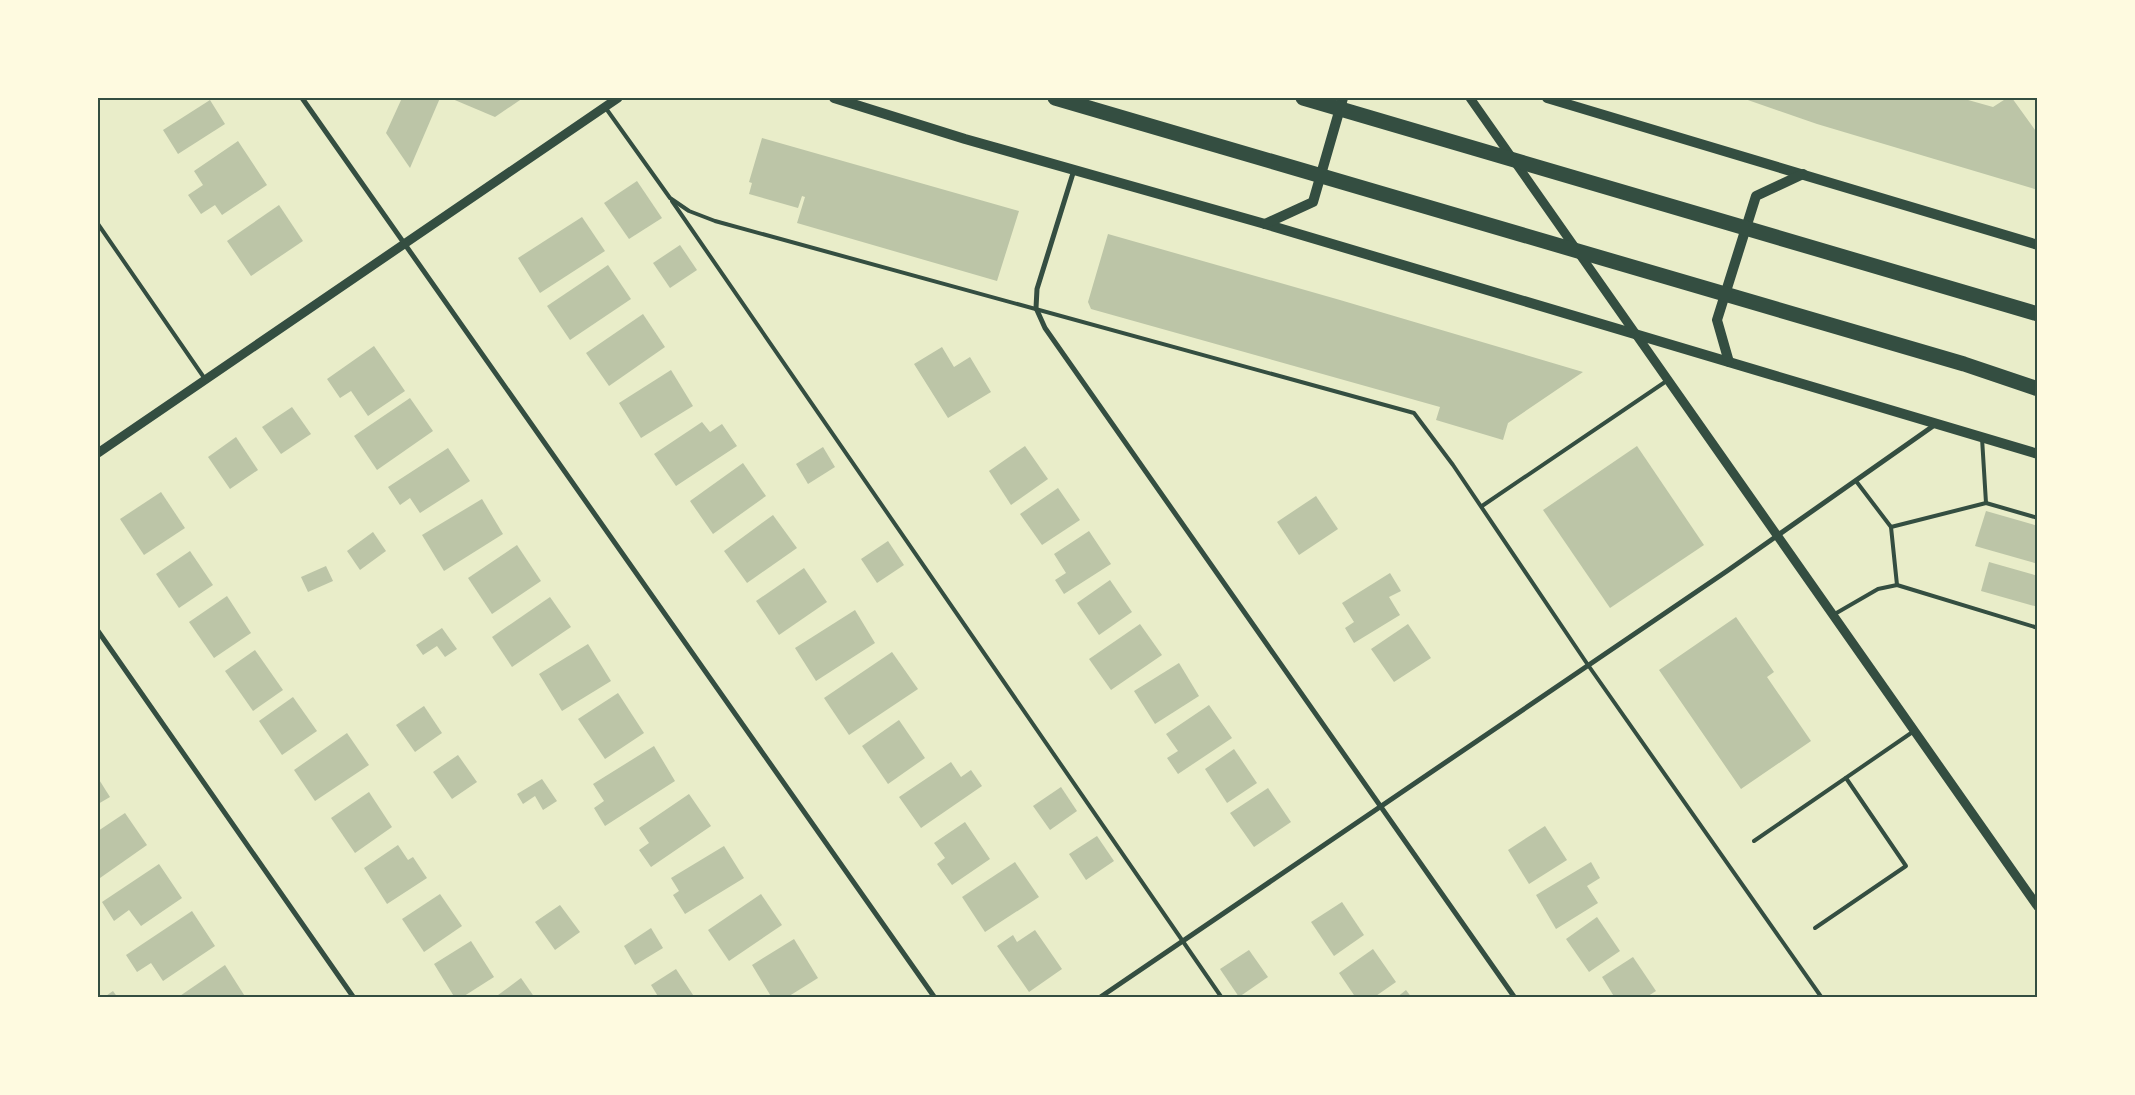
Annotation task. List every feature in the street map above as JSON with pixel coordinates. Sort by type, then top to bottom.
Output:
[{"type":"highway","points":[[1055,98],[1954,361],[2038,389]]},
{"type":"highway","points":[[1303,98],[2038,314]]},
{"type":"main road","points":[[834,98],[965,139],[1266,224],[2038,454]]},
{"type":"main road","points":[[1266,224],[1313,202],[1343,98]]},
{"type":"main road","points":[[1547,98],[2038,245]]},
{"type":"main road","points":[[1730,362],[1717,320],[1756,196],[1803,174]]},
{"type":"street","points":[[302,98],[406,242],[935,998]]},
{"type":"street","points":[[98,453],[618,98]]},
{"type":"street","points":[[1470,98],[2038,907]]},
{"type":"street","points":[[1074,170],[1037,289],[1036,308],[1046,328],[1515,998]]},
{"type":"street","points":[[1099,998],[1777,536],[1937,424]]},
{"type":"street","points":[[98,631],[354,998]]},
{"type":"lane","points":[[605,107],[670,198],[1222,998]]},
{"type":"lane","points":[[670,198],[688,211],[715,221],[1414,413],[1482,506],[1588,665],[1822,998]]},
{"type":"lane","points":[[98,224],[205,379]]},
{"type":"lane","points":[[1482,506],[1668,380]]},
{"type":"lane","points":[[1982,438],[1986,503]]},
{"type":"lane","points":[[1856,481],[1891,527],[1897,585]]},
{"type":"lane","points":[[1891,527],[1986,503],[2038,518]]},
{"type":"lane","points":[[1833,615],[1878,589],[1897,585],[2038,628]]},
{"type":"lane","points":[[1754,841],[1914,731]]},
{"type":"lane","points":[[1815,928],[1906,866],[1846,778]]},
{"type":"building","points":[[402,98],[440,98],[410,168],[386,133]]},
{"type":"building","points":[[450,98],[523,98],[495,117]]},
{"type":"building","points":[[1742,98],[1961,98],[1993,107],[2007,98],[2012,98],[2038,134],[2038,190],[1817,124]]},
{"type":"building","points":[[210,100],[225,124],[178,154],[163,130]]},
{"type":"building","points":[[762,138],[1019,211],[997,281],[797,223],[805,197],[802,196],[798,208],[749,194],[752,183],[749,182]]},
{"type":"building","points":[[238,141],[267,185],[222,215],[215,205],[201,214],[188,195],[203,185],[194,171]]},
{"type":"building","points":[[637,181],[662,218],[629,239],[604,203]]},
{"type":"building","points":[[279,205],[303,241],[251,276],[227,241]]},
{"type":"building","points":[[582,217],[605,251],[540,293],[518,258]]},
{"type":"building","points":[[1108,234],[1583,372],[1508,423],[1503,440],[1436,420],[1440,407],[1091,309],[1088,302]]},
{"type":"building","points":[[680,245],[697,270],[670,288],[653,263]]},
{"type":"building","points":[[608,265],[631,299],[570,340],[547,306]]},
{"type":"building","points":[[643,314],[665,347],[609,386],[586,353]]},
{"type":"building","points":[[374,346],[405,391],[368,416],[351,391],[340,398],[327,379]]},
{"type":"building","points":[[942,347],[954,367],[970,357],[991,392],[948,418],[914,364]]},
{"type":"building","points":[[671,370],[693,406],[641,438],[619,403]]},
{"type":"building","points":[[410,398],[433,431],[377,470],[354,436]]},
{"type":"building","points":[[292,407],[311,434],[281,454],[262,427]]},
{"type":"building","points":[[702,422],[710,432],[722,424],[737,446],[676,486],[654,454]]},
{"type":"building","points":[[236,437],[258,470],[230,489],[208,457]]},
{"type":"building","points":[[1025,446],[1048,479],[1011,505],[989,471]]},
{"type":"building","points":[[1637,446],[1704,545],[1610,608],[1543,510]]},
{"type":"building","points":[[823,447],[835,467],[808,484],[796,464]]},
{"type":"building","points":[[448,448],[470,481],[420,513],[410,498],[400,505],[388,487]]},
{"type":"building","points":[[743,463],[766,496],[713,534],[690,501]]},
{"type":"building","points":[[1058,488],[1080,520],[1042,545],[1020,514]]},
{"type":"building","points":[[161,492],[185,528],[144,555],[120,519]]},
{"type":"building","points":[[1316,496],[1338,529],[1299,555],[1277,522]]},
{"type":"building","points":[[482,499],[503,534],[444,571],[422,535]]},
{"type":"building","points":[[1986,511],[2038,526],[2038,564],[1975,546]]},
{"type":"building","points":[[773,515],[797,548],[747,583],[724,551]]},
{"type":"building","points":[[1089,531],[1111,564],[1064,594],[1055,580],[1066,573],[1054,554]]},
{"type":"building","points":[[373,532],[386,551],[360,570],[347,551]]},
{"type":"building","points":[[888,541],[904,565],[877,583],[861,559]]},
{"type":"building","points":[[517,545],[541,581],[492,614],[468,578]]},
{"type":"building","points":[[190,551],[213,585],[179,608],[156,574]]},
{"type":"building","points":[[1989,562],[2038,576],[2038,607],[1981,591]]},
{"type":"building","points":[[326,566],[333,581],[308,592],[301,577]]},
{"type":"building","points":[[804,568],[827,602],[779,635],[756,601]]},
{"type":"building","points":[[1390,573],[1401,591],[1389,597],[1400,615],[1354,643],[1345,628],[1354,622],[1342,603]]},
{"type":"building","points":[[1110,580],[1132,612],[1099,635],[1077,603]]},
{"type":"building","points":[[227,596],[251,633],[214,658],[189,622]]},
{"type":"building","points":[[550,597],[571,627],[512,667],[492,637]]},
{"type":"building","points":[[855,610],[875,643],[816,681],[795,648]]},
{"type":"building","points":[[1736,617],[1774,672],[1767,677],[1811,741],[1741,789],[1659,670]]},
{"type":"building","points":[[1140,624],[1162,655],[1111,690],[1089,659]]},
{"type":"building","points":[[1408,624],[1431,658],[1394,682],[1371,649]]},
{"type":"building","points":[[442,628],[457,649],[445,657],[437,646],[423,655],[416,645]]},
{"type":"building","points":[[588,644],[611,681],[562,711],[539,674]]},
{"type":"building","points":[[255,650],[283,690],[253,711],[225,671]]},
{"type":"building","points":[[892,652],[918,689],[849,735],[824,698]]},
{"type":"building","points":[[1179,663],[1199,696],[1155,724],[1134,691]]},
{"type":"building","points":[[618,693],[644,733],[605,759],[578,719]]},
{"type":"building","points":[[293,697],[317,731],[282,755],[259,721]]},
{"type":"building","points":[[1209,705],[1232,738],[1178,774],[1167,758],[1178,751],[1166,734]]},
{"type":"building","points":[[424,706],[442,733],[415,752],[396,725]]},
{"type":"building","points":[[899,720],[925,758],[888,784],[862,746]]},
{"type":"building","points":[[347,733],[369,765],[315,801],[294,770]]},
{"type":"building","points":[[654,746],[675,781],[605,826],[594,808],[604,801],[593,784]]},
{"type":"building","points":[[1234,749],[1257,783],[1227,803],[1205,769]]},
{"type":"building","points":[[458,755],[477,782],[452,799],[433,772]]},
{"type":"building","points":[[951,762],[961,777],[971,770],[982,786],[921,828],[899,797]]},
{"type":"building","points":[[98,778],[110,797],[98,804]]},
{"type":"building","points":[[542,779],[557,801],[543,810],[535,796],[523,804],[517,794]]},
{"type":"building","points":[[1061,787],[1077,811],[1050,830],[1033,806]]},
{"type":"building","points":[[1268,788],[1291,822],[1254,847],[1230,813]]},
{"type":"building","points":[[369,792],[392,827],[355,853],[331,818]]},
{"type":"building","points":[[689,794],[711,826],[651,867],[639,850],[649,843],[639,828]]},
{"type":"building","points":[[125,813],[147,845],[100,878],[98,874],[98,831]]},
{"type":"building","points":[[965,822],[990,859],[952,885],[937,864],[945,858],[934,843]]},
{"type":"building","points":[[1545,826],[1567,860],[1529,884],[1508,850]]},
{"type":"building","points":[[1097,836],[1114,861],[1086,880],[1069,854]]},
{"type":"building","points":[[398,845],[408,860],[413,857],[427,878],[387,904],[364,868]]},
{"type":"building","points":[[724,846],[744,878],[685,914],[673,895],[679,891],[671,878]]},
{"type":"building","points":[[1015,862],[1039,897],[985,932],[962,897]]},
{"type":"building","points":[[1591,862],[1600,878],[1587,886],[1598,903],[1556,929],[1536,895]]},
{"type":"building","points":[[159,864],[182,898],[141,926],[129,910],[114,921],[102,902]]},
{"type":"building","points":[[440,894],[462,926],[424,952],[402,919]]},
{"type":"building","points":[[761,894],[782,925],[729,961],[708,930]]},
{"type":"building","points":[[1342,902],[1364,935],[1334,956],[1311,922]]},
{"type":"building","points":[[560,905],[580,932],[555,950],[535,922]]},
{"type":"building","points":[[192,911],[215,946],[163,981],[151,963],[137,972],[126,955]]},
{"type":"building","points":[[1597,917],[1620,951],[1589,972],[1566,939]]},
{"type":"building","points":[[651,928],[663,948],[635,965],[624,946]]},
{"type":"building","points":[[1035,930],[1062,969],[1029,992],[997,946],[1013,935],[1017,942]]},
{"type":"building","points":[[794,939],[818,978],[786,998],[772,998],[752,965]]},
{"type":"building","points":[[471,941],[494,977],[461,998],[455,998],[434,964]]},
{"type":"building","points":[[1373,949],[1396,982],[1373,998],[1356,998],[1339,973]]},
{"type":"building","points":[[1249,950],[1268,977],[1239,997],[1220,969]]},
{"type":"building","points":[[1633,957],[1656,991],[1645,998],[1615,998],[1602,977]]},
{"type":"building","points":[[225,965],[246,998],[177,998]]},
{"type":"building","points":[[676,969],[695,998],[659,998],[651,985]]},
{"type":"building","points":[[521,978],[535,998],[494,998]]},
{"type":"building","points":[[1406,990],[1412,998],[1396,998]]},
{"type":"building","points":[[113,991],[118,998],[103,998]]}]
